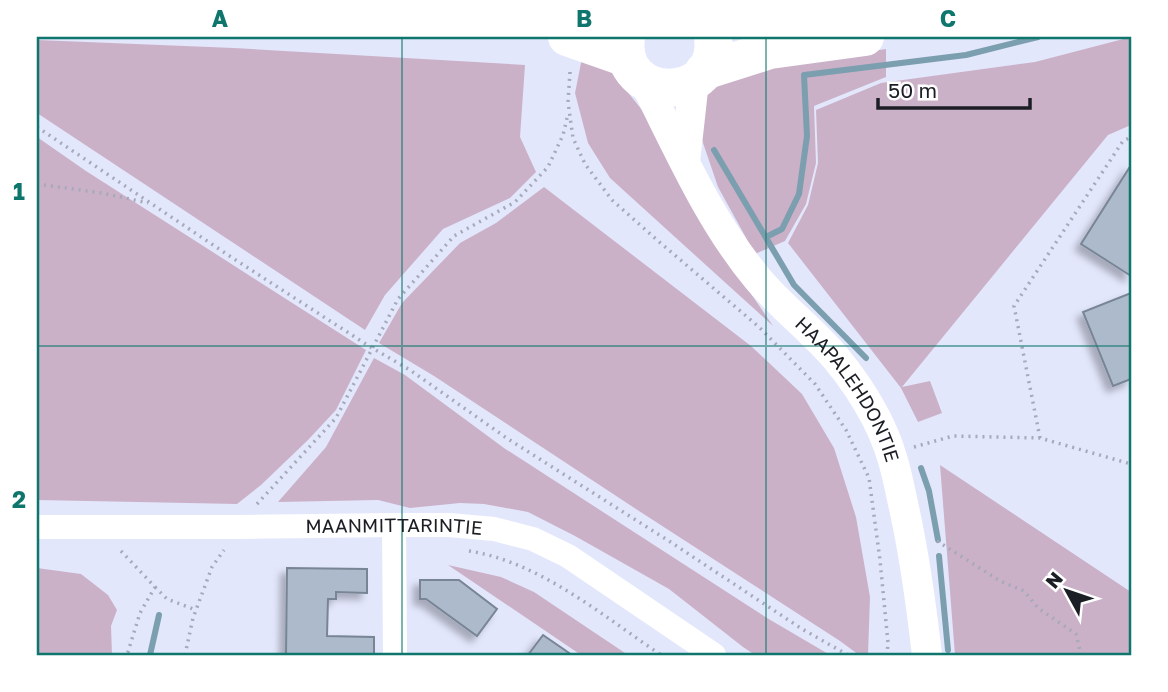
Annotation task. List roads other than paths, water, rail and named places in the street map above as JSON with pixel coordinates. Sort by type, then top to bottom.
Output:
[{"type":"main road","points":[[730,37],[770,50]]},
{"type":"main road","points":[[569,55],[632,59],[656,87],[669,89],[682,87],[704,63],[770,50],[865,37]]},
{"type":"street","name":"HAAPALEHDONTIE","points":[[632,59],[732,245],[752,271],[835,356],[876,418],[892,453],[908,524],[927,655]]},
{"type":"street","points":[[685,162],[704,63]]},
{"type":"street","points":[[394,525],[395,655]]},
{"type":"street","name":"MAANMITTARINTIE","points":[[37,527],[449,525],[494,529],[533,539],[568,556],[714,655]]},
{"type":"waterway","points":[[766,237],[782,229],[799,194],[807,136],[804,75],[966,55],[1038,37]]},
{"type":"waterway","points":[[714,150],[794,285],[866,358]]},
{"type":"waterway","points":[[921,468],[929,491],[938,540]]},
{"type":"waterway","points":[[939,556],[948,650]]},
{"type":"waterway","points":[[150,655],[159,615]]}]
